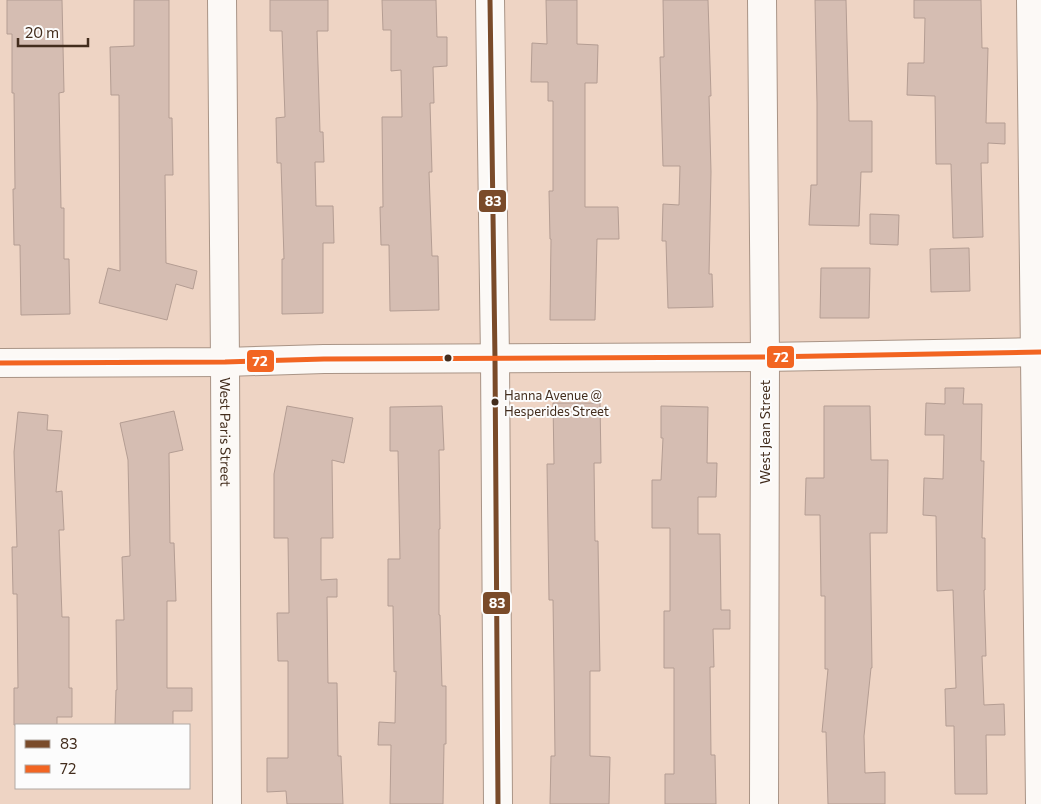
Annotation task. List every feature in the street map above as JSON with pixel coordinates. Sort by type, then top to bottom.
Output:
[{"type":"street","name":"West Paris Street","points":[[222,0],[227,804]]},
{"type":"street","points":[[490,0],[498,804]]},
{"type":"street","name":"West Jean Street","points":[[762,0],[765,357],[764,804]]},
{"type":"street","points":[[1031,0],[1038,352],[1040,804]]},
{"type":"street","points":[[0,363],[765,357],[1038,352]]},
{"type":"building","points":[[7,0],[62,0],[64,92],[59,93],[61,208],[64,208],[64,259],[69,259],[70,314],[21,315],[20,245],[14,245],[14,93],[12,93],[12,34],[7,34]]},
{"type":"building","points":[[134,0],[169,0],[169,118],[172,118],[173,175],[165,175],[166,263],[197,271],[193,289],[176,284],[167,320],[99,303],[108,268],[120,271],[119,95],[111,95],[110,47],[134,46]]},
{"type":"building","points":[[270,0],[328,0],[328,31],[317,31],[320,132],[323,132],[324,162],[315,162],[316,206],[333,206],[334,243],[323,243],[323,313],[282,314],[282,259],[284,259],[281,163],[277,163],[276,118],[285,117],[282,31],[270,31]]},
{"type":"building","points":[[382,0],[436,0],[437,37],[447,37],[447,66],[433,67],[434,103],[430,103],[432,172],[429,172],[432,256],[438,256],[439,310],[390,311],[389,245],[381,245],[380,207],[383,207],[382,117],[402,117],[401,70],[391,71],[391,30],[383,30]]},
{"type":"building","points":[[546,0],[577,0],[577,44],[598,45],[597,83],[585,83],[585,207],[618,207],[619,239],[597,239],[595,320],[550,320],[551,239],[549,191],[553,191],[553,101],[548,101],[548,82],[531,82],[532,43],[547,44]]},
{"type":"building","points":[[663,0],[708,0],[711,96],[709,96],[711,172],[709,274],[712,274],[713,307],[668,308],[666,241],[662,241],[663,204],[679,205],[680,166],[663,166],[660,57],[664,57]]},
{"type":"building","points":[[815,0],[846,0],[849,121],[872,121],[872,172],[861,172],[859,226],[809,225],[811,185],[817,185]]},
{"type":"building","points":[[914,0],[981,0],[982,48],[988,48],[986,123],[1005,123],[1005,144],[988,143],[988,163],[981,163],[983,237],[953,238],[951,164],[936,164],[935,96],[907,95],[908,63],[924,63],[925,18],[914,18]]},
{"type":"building","points":[[870,214],[899,215],[898,245],[870,244]]},
{"type":"building","points":[[969,248],[970,291],[931,292],[930,249]]},
{"type":"building","points":[[821,268],[870,268],[869,318],[820,318]]},
{"type":"building","points":[[945,388],[964,388],[963,404],[982,404],[981,461],[984,461],[982,538],[985,538],[986,656],[982,656],[984,705],[1004,704],[1005,735],[986,735],[987,794],[955,794],[954,726],[946,726],[945,689],[956,688],[953,590],[937,591],[936,516],[923,515],[924,478],[943,479],[944,435],[925,435],[926,403],[945,404]]},
{"type":"building","points":[[553,403],[600,403],[601,463],[594,463],[595,541],[598,541],[600,671],[590,671],[590,756],[610,757],[609,804],[550,804],[551,756],[555,756],[553,600],[549,600],[547,464],[554,464]]},
{"type":"building","points":[[287,406],[353,418],[344,463],[332,460],[333,538],[321,538],[321,580],[337,579],[337,597],[327,597],[328,683],[337,683],[338,756],[341,756],[343,804],[287,804],[286,791],[267,792],[267,758],[288,758],[288,661],[278,661],[277,613],[289,613],[288,538],[274,538],[274,474]]},
{"type":"building","points":[[442,406],[444,450],[439,450],[439,615],[442,686],[446,686],[443,804],[390,804],[391,745],[378,745],[379,722],[395,723],[396,671],[394,672],[393,606],[388,606],[388,559],[400,559],[398,451],[390,451],[390,407]]},
{"type":"building","points":[[661,406],[708,407],[707,463],[717,463],[716,497],[698,497],[698,534],[720,534],[721,610],[730,610],[730,629],[713,629],[714,667],[710,667],[711,755],[715,755],[716,804],[665,804],[665,774],[674,774],[674,668],[664,668],[664,611],[670,611],[670,528],[652,528],[652,480],[661,480],[663,438],[661,438]]},
{"type":"building","points":[[824,406],[870,406],[871,460],[888,460],[887,533],[870,533],[872,668],[864,736],[865,773],[885,772],[885,804],[828,804],[826,732],[822,732],[828,669],[825,669],[825,596],[821,596],[820,515],[805,515],[806,478],[824,478]]},
{"type":"building","points":[[174,411],[183,450],[169,453],[170,543],[174,543],[176,601],[167,601],[167,688],[192,688],[192,711],[173,711],[173,724],[115,724],[117,690],[116,620],[124,620],[122,557],[130,556],[128,460],[120,423]]},
{"type":"building","points":[[18,412],[48,415],[47,430],[62,431],[56,492],[62,491],[64,530],[59,530],[62,617],[69,617],[69,688],[72,688],[72,717],[57,717],[57,724],[14,725],[14,688],[18,688],[17,594],[13,594],[12,547],[17,547],[14,452]]},
{"type":"transit line","name":"83","points":[[490,0],[498,804]]},
{"type":"transit line","name":"72","points":[[0,363],[765,357],[1041,352]]},
{"type":"place","name":"Hanna Avenue @ Hesperides Street","points":[[495,402]]}]
